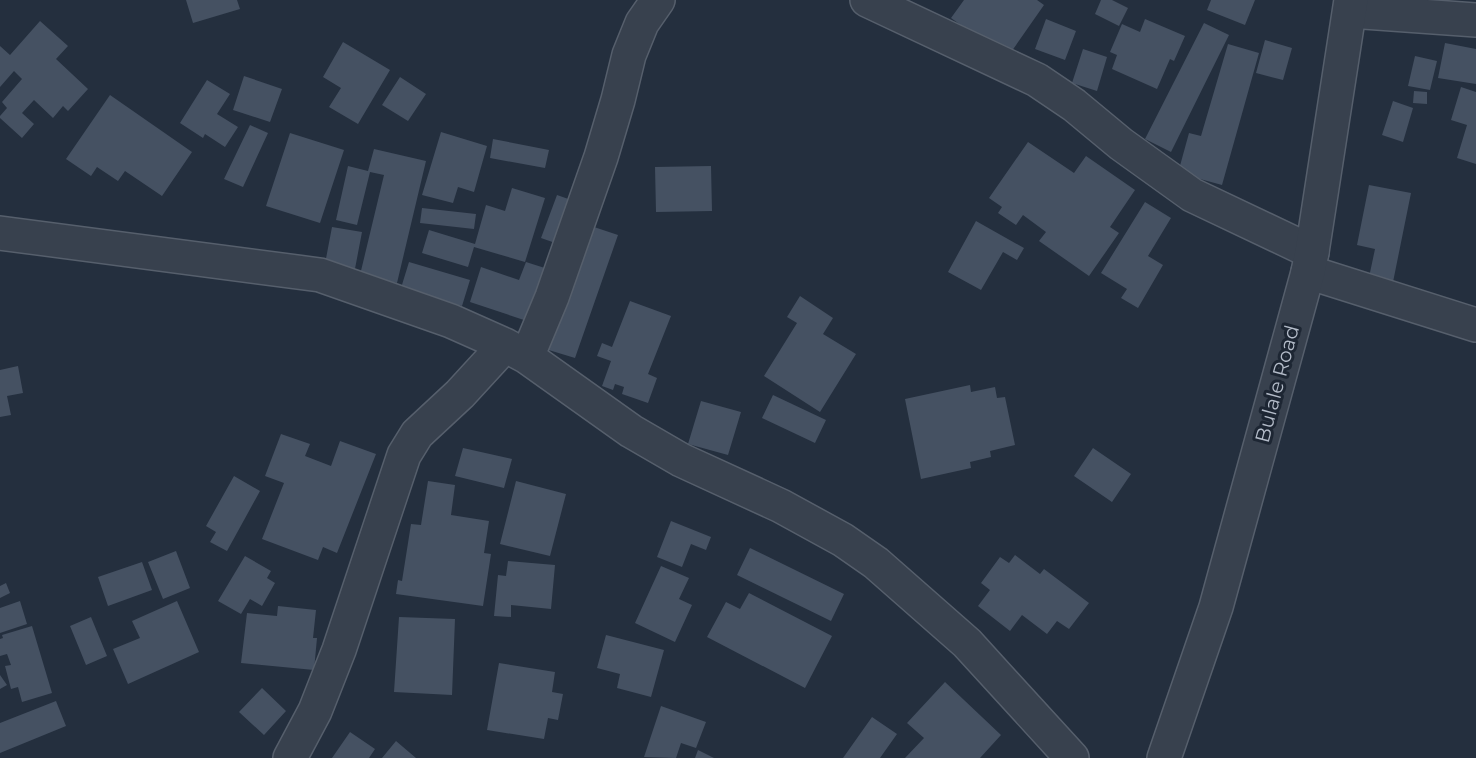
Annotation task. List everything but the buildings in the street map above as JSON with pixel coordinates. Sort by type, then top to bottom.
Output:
[{"type":"street","points":[[290,758],[315,711],[339,650],[404,455],[417,434],[460,394],[516,351],[552,297],[601,157],[629,55],[642,23],[658,0]]},
{"type":"street","points":[[867,0],[1036,80],[1074,105],[1121,144],[1192,195],[1310,262],[1476,325]]},
{"type":"street","points":[[1351,5],[1476,20]]},
{"type":"street","name":"Bulale Road","points":[[1164,758],[1216,608],[1310,262],[1351,5]]},
{"type":"street","points":[[0,233],[320,275],[451,321],[516,351],[631,431],[681,460],[781,506],[843,540],[876,563],[967,644],[1072,758]]}]
